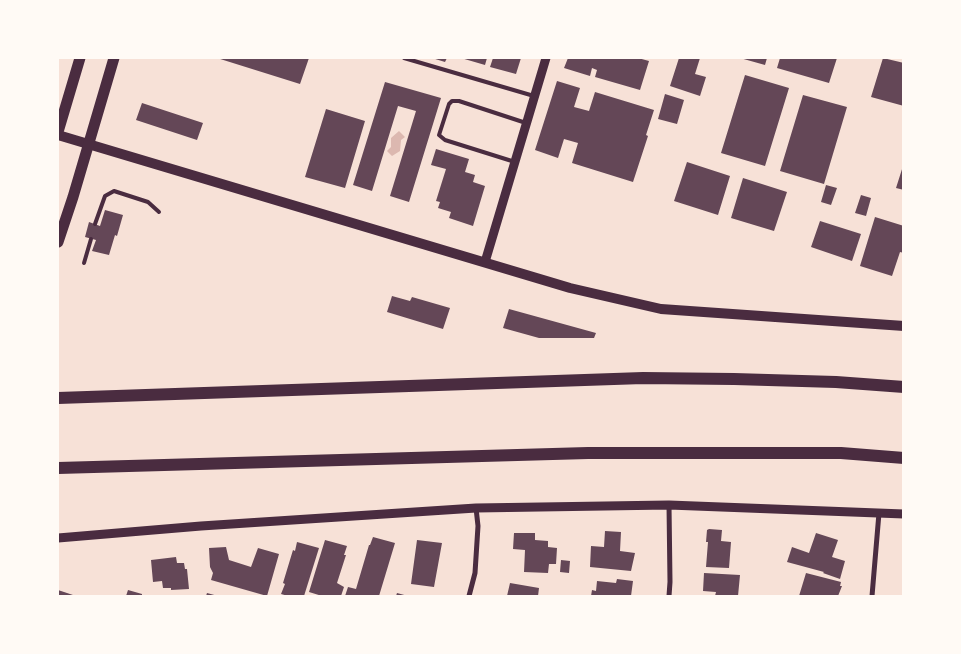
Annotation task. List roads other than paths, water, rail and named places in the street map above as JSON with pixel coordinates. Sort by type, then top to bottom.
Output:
[{"type":"highway","points":[[58,398],[643,378],[836,382],[904,387]]},
{"type":"highway","points":[[58,468],[588,453],[841,453],[904,458]]},
{"type":"main road","points":[[80,58],[58,133],[89,144],[570,288],[661,309],[904,326]]},
{"type":"main road","points":[[58,242],[114,58]]},
{"type":"street","points":[[484,262],[546,58]]},
{"type":"street","points":[[669,506],[669,596]]},
{"type":"street","points":[[58,538],[201,526],[476,508],[669,506],[904,514]]},
{"type":"street","points":[[469,596],[475,573],[478,526],[476,508]]},
{"type":"street","points":[[872,596],[879,513]]},
{"type":"lane","points":[[404,58],[534,97]]},
{"type":"lane","points":[[515,162],[445,140],[439,134],[449,104],[459,101],[526,123]]},
{"type":"lane","points":[[95,224],[105,196],[114,191],[148,202],[158,212]]},
{"type":"lane","points":[[84,264],[91,239]]}]
